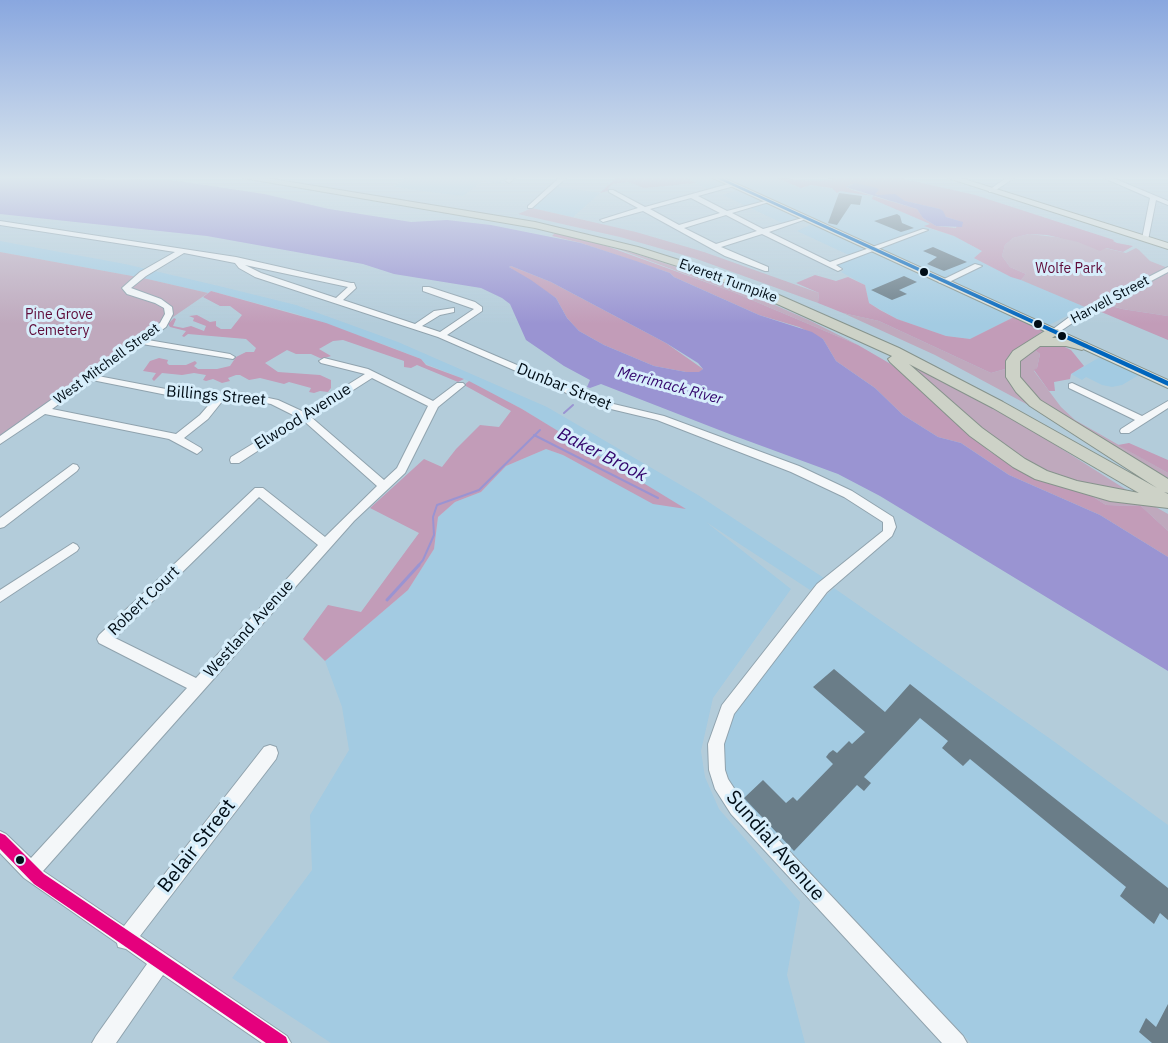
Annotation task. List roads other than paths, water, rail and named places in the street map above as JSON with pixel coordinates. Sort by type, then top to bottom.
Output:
[{"type":"highway","name":"Everett Turnpike","points":[[543,227],[649,254],[768,295],[927,367],[1168,503]]},
{"type":"highway","name":"Everett Turnpike","points":[[567,227],[639,244],[716,268],[816,306],[955,372],[1168,488]]},
{"type":"highway","points":[[768,295],[862,339],[888,354],[929,387],[976,432],[1019,463],[1041,475],[1074,486],[1143,501],[1168,503]]},
{"type":"highway","points":[[1053,332],[1018,354],[1013,361],[1013,377],[1021,389],[1043,408],[1168,488]]},
{"type":"highway","points":[[1037,343],[1062,342],[1082,346]]},
{"type":"main road","points":[[822,227],[1168,384]]},
{"type":"main road","points":[[1106,227],[1168,246]]},
{"type":"street","points":[[41,227],[236,260],[351,285],[352,288],[337,301]]},
{"type":"street","points":[[679,227],[715,247],[765,269]]},
{"type":"street","points":[[753,227],[838,269]]},
{"type":"street","points":[[715,247],[779,227]]},
{"type":"street","points":[[1146,239],[1148,227]]},
{"type":"street","points":[[830,264],[925,230]]},
{"type":"street","name":"West Mitchell Street","points":[[0,441],[163,325],[169,314],[168,307],[158,301],[127,291],[126,288],[143,274],[182,251]]},
{"type":"street","name":"Dunbar Street","points":[[236,260],[258,275],[441,335],[598,403],[660,418],[795,469],[848,494],[889,520]]},
{"type":"street","points":[[942,282],[978,266]]},
{"type":"street","name":"Harvell Street","points":[[1053,332],[1071,320],[1168,269]]},
{"type":"street","points":[[426,289],[472,304],[479,309],[441,335]]},
{"type":"street","points":[[415,327],[437,313],[451,310]]},
{"type":"street","points":[[141,341],[230,357]]},
{"type":"street","points":[[324,361],[372,374],[434,405]]},
{"type":"street","name":"Elwood Avenue","points":[[235,460],[372,374]]},
{"type":"street","name":"Billings Street","points":[[91,377],[192,397],[221,398],[240,395],[262,398],[292,409],[338,444],[384,486]]},
{"type":"street","name":"Westland Avenue","points":[[30,872],[350,518],[401,470],[434,405],[460,385]]},
{"type":"street","points":[[1072,386],[1143,420]]},
{"type":"street","points":[[178,438],[209,412],[221,398]]},
{"type":"street","points":[[1125,431],[1168,404]]},
{"type":"street","points":[[43,410],[178,438],[197,450]]},
{"type":"street","points":[[0,524],[73,468]]},
{"type":"street","name":"Robert Court","points":[[198,686],[104,639],[259,491],[326,545]]},
{"type":"street","name":"Sundial Avenue","points":[[889,520],[888,533],[822,588],[740,693],[722,721],[715,756],[721,783],[737,808],[956,1043]]},
{"type":"street","points":[[0,597],[73,548]]},
{"type":"street","name":"Belair Street","points":[[125,940],[270,753]]},
{"type":"street","points":[[0,840],[30,872],[125,940],[280,1043]]},
{"type":"street","points":[[103,1043],[160,962]]},
{"type":"water","name":"Merrimack River","points":[[119,227],[499,227],[581,243],[636,261],[670,273],[674,277],[759,315],[812,332],[823,339],[836,361],[875,388],[903,415],[938,437],[961,443],[1009,475],[1100,515],[1168,557],[1168,671],[880,496],[838,474],[601,384],[587,387],[590,380],[564,366],[526,340],[510,304],[481,288],[394,274],[363,264],[207,236]],"holes":[[[509,267],[551,282],[666,343],[698,363],[703,369],[699,372],[686,372],[654,366],[604,345],[579,331],[567,318],[556,298]]]},
{"type":"waterway","name":"Baker Brook","points":[[564,413],[573,405]]},
{"type":"waterway","name":"Baker Brook","points":[[535,435],[540,430]]},
{"type":"waterway","name":"Baker Brook","points":[[418,566],[434,535],[433,517],[437,505],[479,490],[535,435]]},
{"type":"waterway","name":"Baker Brook","points":[[535,435],[658,498]]},
{"type":"waterway","name":"Baker Brook","points":[[387,600],[419,565]]},
{"type":"park label","name":"Wolfe Park","points":[[1069,269]]},
{"type":"park label","name":"Pine Grove Cemetery","points":[[59,324]]}]
